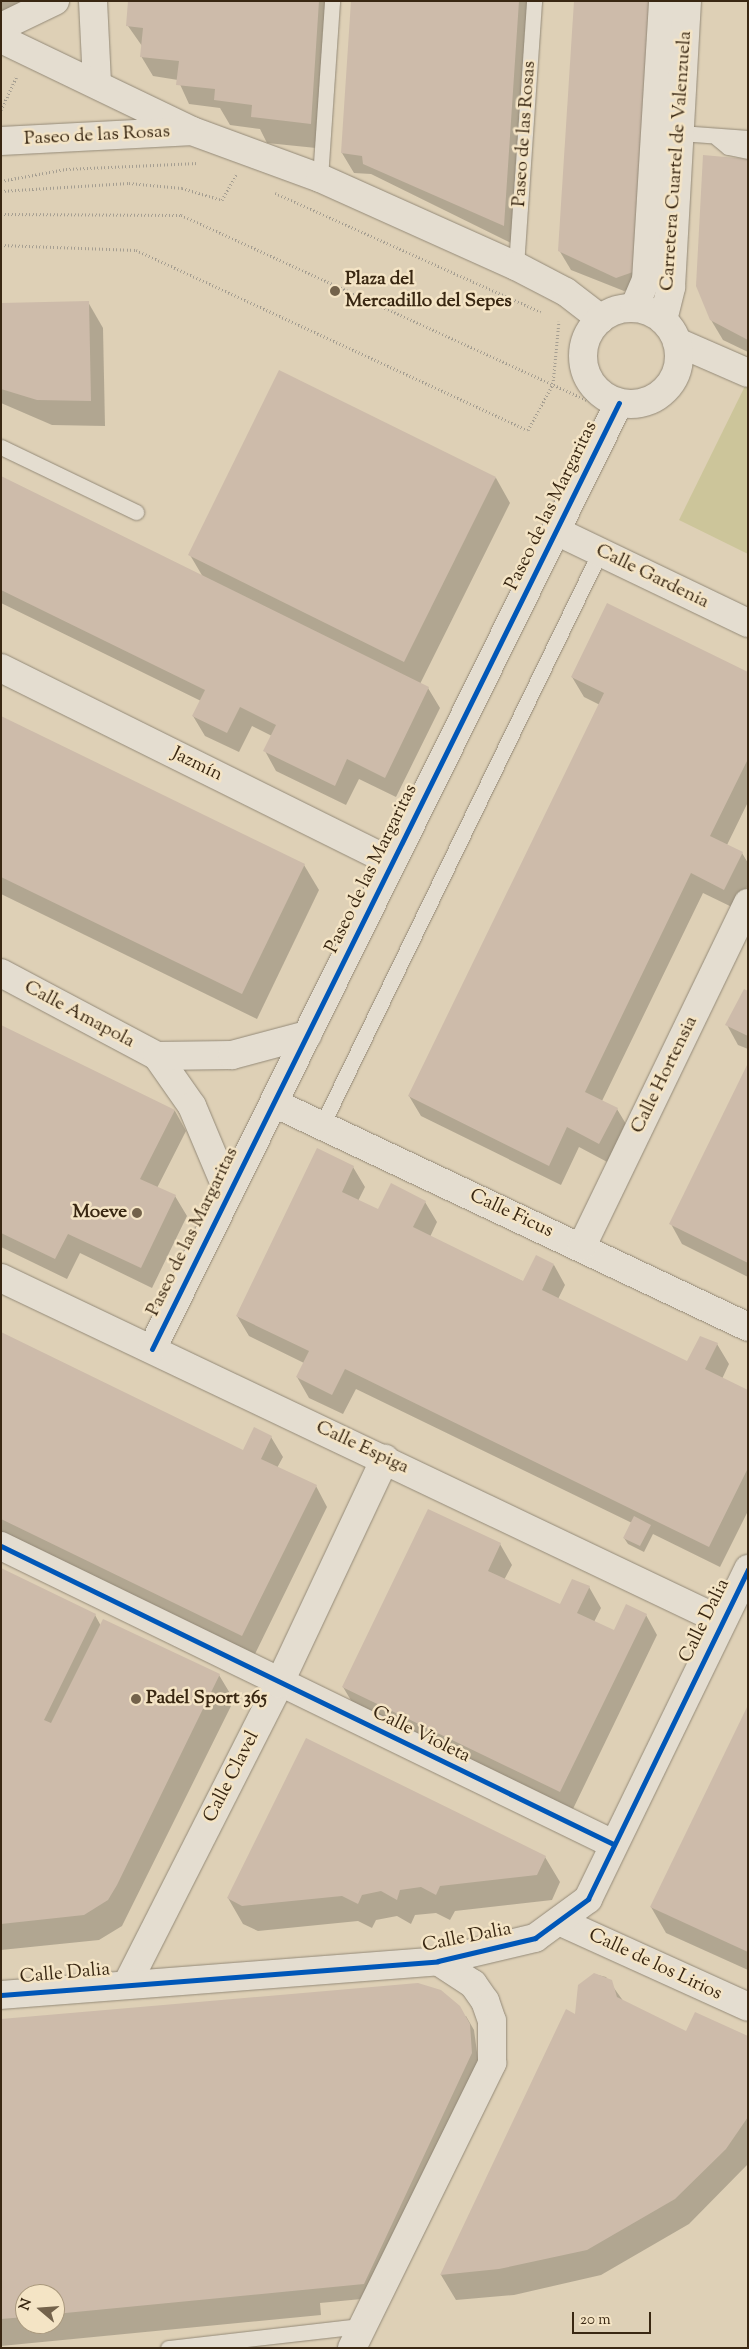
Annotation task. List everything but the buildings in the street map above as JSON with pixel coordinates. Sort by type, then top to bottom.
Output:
[{"type":"street","points":[[1,27],[54,1]]},
{"type":"street","points":[[92,1],[97,84],[106,104],[95,136]]},
{"type":"street","name":"Carretera Cuartel de Valenzuela","points":[[634,308],[646,280],[663,1]]},
{"type":"street","name":"Carretera Cuartel de Valenzuela","points":[[670,331],[670,287],[688,1]]},
{"type":"street","name":"Paseo de las Rosas","points":[[1,39],[192,131],[320,178],[516,266],[566,292],[600,319]]},
{"type":"street","name":"Paseo de las Rosas","points":[[1,141],[192,131]]},
{"type":"street","points":[[670,331],[678,368],[666,390],[644,403],[617,408],[594,386],[585,367],[588,336],[600,319],[634,308],[670,331],[748,373]]},
{"type":"street","name":"Paseo de las Margaritas","points":[[152,1349],[617,408]]},
{"type":"street","name":"Calle Gardenia","points":[[556,531],[748,623]]},
{"type":"street","name":"Jazmín","points":[[1,668],[392,862]]},
{"type":"street","name":"Calle Hortensia","points":[[582,1246],[748,903]]},
{"type":"street","name":"Calle Amapola","points":[[1,973],[157,1056],[192,1106],[229,1194]]},
{"type":"street","name":"Calle Amapola","points":[[157,1056],[232,1055],[307,1035]]},
{"type":"street","name":"Calle Ficus","points":[[274,1103],[321,1127],[582,1246],[748,1327]]},
{"type":"street","name":"Calle Espiga","points":[[1,1278],[722,1621]]},
{"type":"street","name":"Calle Clavel","points":[[126,1984],[279,1684],[385,1460]]},
{"type":"street","name":"Calle Violeta","points":[[1,1546],[279,1684],[612,1844]]},
{"type":"street","name":"Calle Dalia","points":[[1,1995],[438,1961],[500,1950],[535,1938],[561,1922],[588,1899],[612,1844],[748,1569]]},
{"type":"street","name":"Calle de los Lirios","points":[[561,1922],[748,2007]]},
{"type":"street","points":[[357,2337],[492,2063],[492,2021],[485,2001],[473,1984],[438,1961]]},
{"type":"lane","points":[[320,178],[332,1]]},
{"type":"lane","name":"Paseo de las Rosas","points":[[516,266],[534,1]]},
{"type":"lane","points":[[680,134],[748,138]]},
{"type":"lane","points":[[716,137],[728,147],[748,151]]},
{"type":"lane","points":[[1,447],[136,512]]},
{"type":"lane","points":[[321,1127],[600,552]]},
{"type":"lane","points":[[168,2348],[357,2337]]},
{"type":"path","points":[[1,110],[18,72],[10,66]]},
{"type":"path","points":[[1,181],[66,169],[208,163]]},
{"type":"path","points":[[227,171],[245,179]]},
{"type":"path","points":[[1,191],[129,183],[182,188],[222,200],[236,175]]},
{"type":"path","points":[[1,246],[136,250],[528,430],[553,384],[559,320],[272,191]]},
{"type":"path","points":[[1,214],[182,215],[553,384],[617,408]]},
{"type":"shaded area","points":[[746,384],[748,385],[748,554],[679,520]]},
{"type":"cycle path","points":[[152,1349],[619,403]]},
{"type":"cycle path","points":[[1,1546],[613,1844]]},
{"type":"cycle path","points":[[1,1995],[438,1961],[535,1938],[588,1899],[748,1569]]},
{"type":"place","name":"Plaza del Mercadillo del Sepes","points":[[335,291]]},
{"type":"place","name":"Moeve","points":[[137,1213]]},
{"type":"place","name":"Padel Sport 365","points":[[136,1699]]}]
